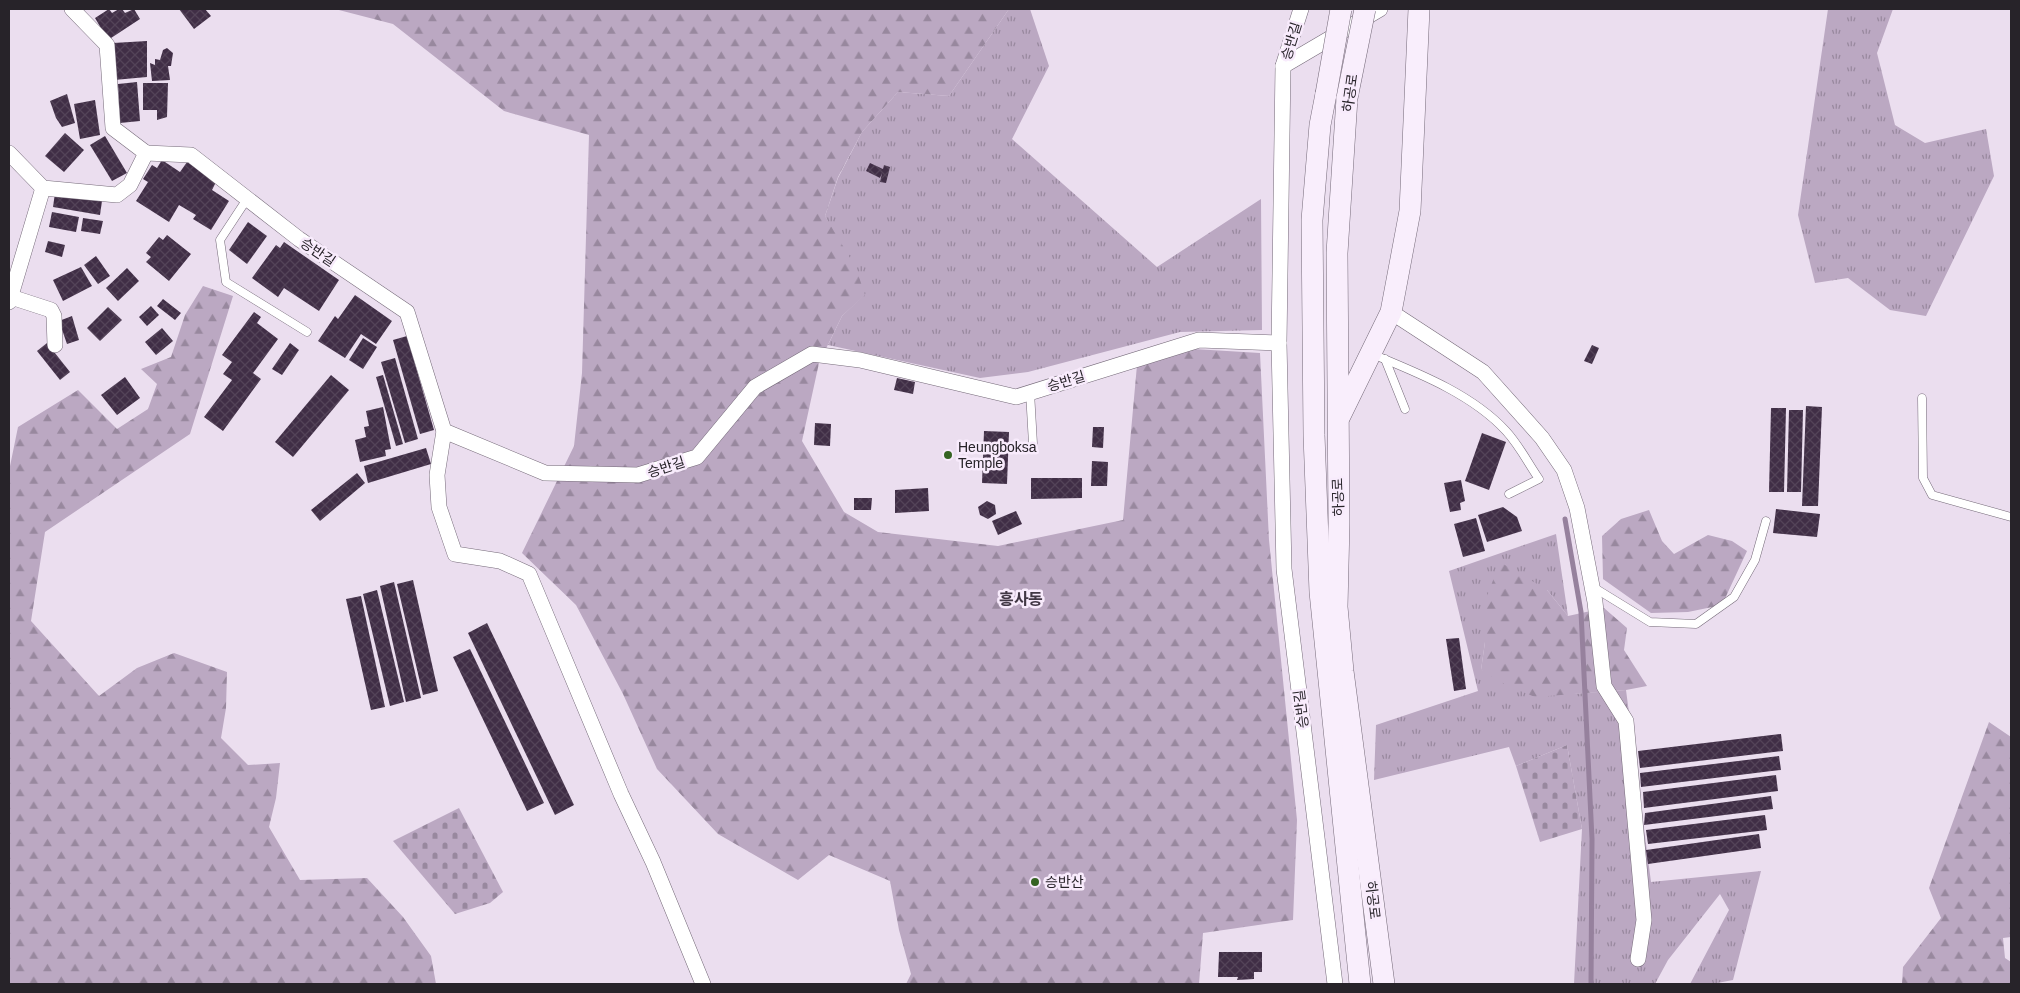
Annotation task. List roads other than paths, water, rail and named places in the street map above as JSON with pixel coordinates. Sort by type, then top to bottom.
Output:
[{"type":"street","points":[[9,153],[43,188],[117,195],[130,185],[146,153],[113,128],[107,45],[72,9]]},
{"type":"street","name":"승반길","points":[[1301,9],[1283,66],[1279,343],[1284,569],[1335,984]]},
{"type":"street","name":"하공로","points":[[1341,9],[1320,125],[1312,220],[1314,435],[1320,592],[1360,984]]},
{"type":"street","name":"하공로","points":[[1365,9],[1347,98],[1336,252],[1339,523],[1337,608],[1343,671],[1384,984]]},
{"type":"street","points":[[1283,66],[1380,9]]},
{"type":"street","points":[[1338,420],[1378,356],[1391,312],[1410,211],[1419,9]]},
{"type":"street","name":"승반길","points":[[146,153],[190,155],[299,239],[407,312],[444,432],[545,474],[638,476],[697,457],[756,387],[812,354],[860,360],[1016,396],[1199,340],[1279,343]]},
{"type":"street","points":[[43,188],[10,300],[51,310],[54,316],[55,345]]},
{"type":"street","points":[[1391,312],[1483,372],[1542,438],[1564,470],[1577,508],[1592,586],[1604,686],[1626,721],[1644,920],[1638,958]]},
{"type":"street","points":[[444,432],[437,474],[439,507],[455,554],[500,561],[529,574],[621,794],[653,862],[703,984]]},
{"type":"lane","points":[[247,199],[220,240],[226,282],[307,332]]},
{"type":"lane","points":[[1378,356],[1405,409]]},
{"type":"lane","points":[[1378,356],[1406,368],[1477,405],[1506,431],[1539,479],[1509,494]]},
{"type":"lane","points":[[1030,392],[1033,444]]},
{"type":"lane","points":[[1922,398],[1923,478],[1932,495],[2011,517]]},
{"type":"lane","points":[[1592,586],[1650,622],[1696,624],[1734,597],[1755,560],[1766,521]]},
{"type":"waterway","points":[[1565,519],[1581,612],[1592,839],[1591,984]]},
{"type":"place","name":"Heungboksa Temple","points":[[948,455]]},
{"type":"place","name":"승반산","points":[[1035,882]]},
{"type":"district","name":"흥사동","points":[[1021,599]]}]
